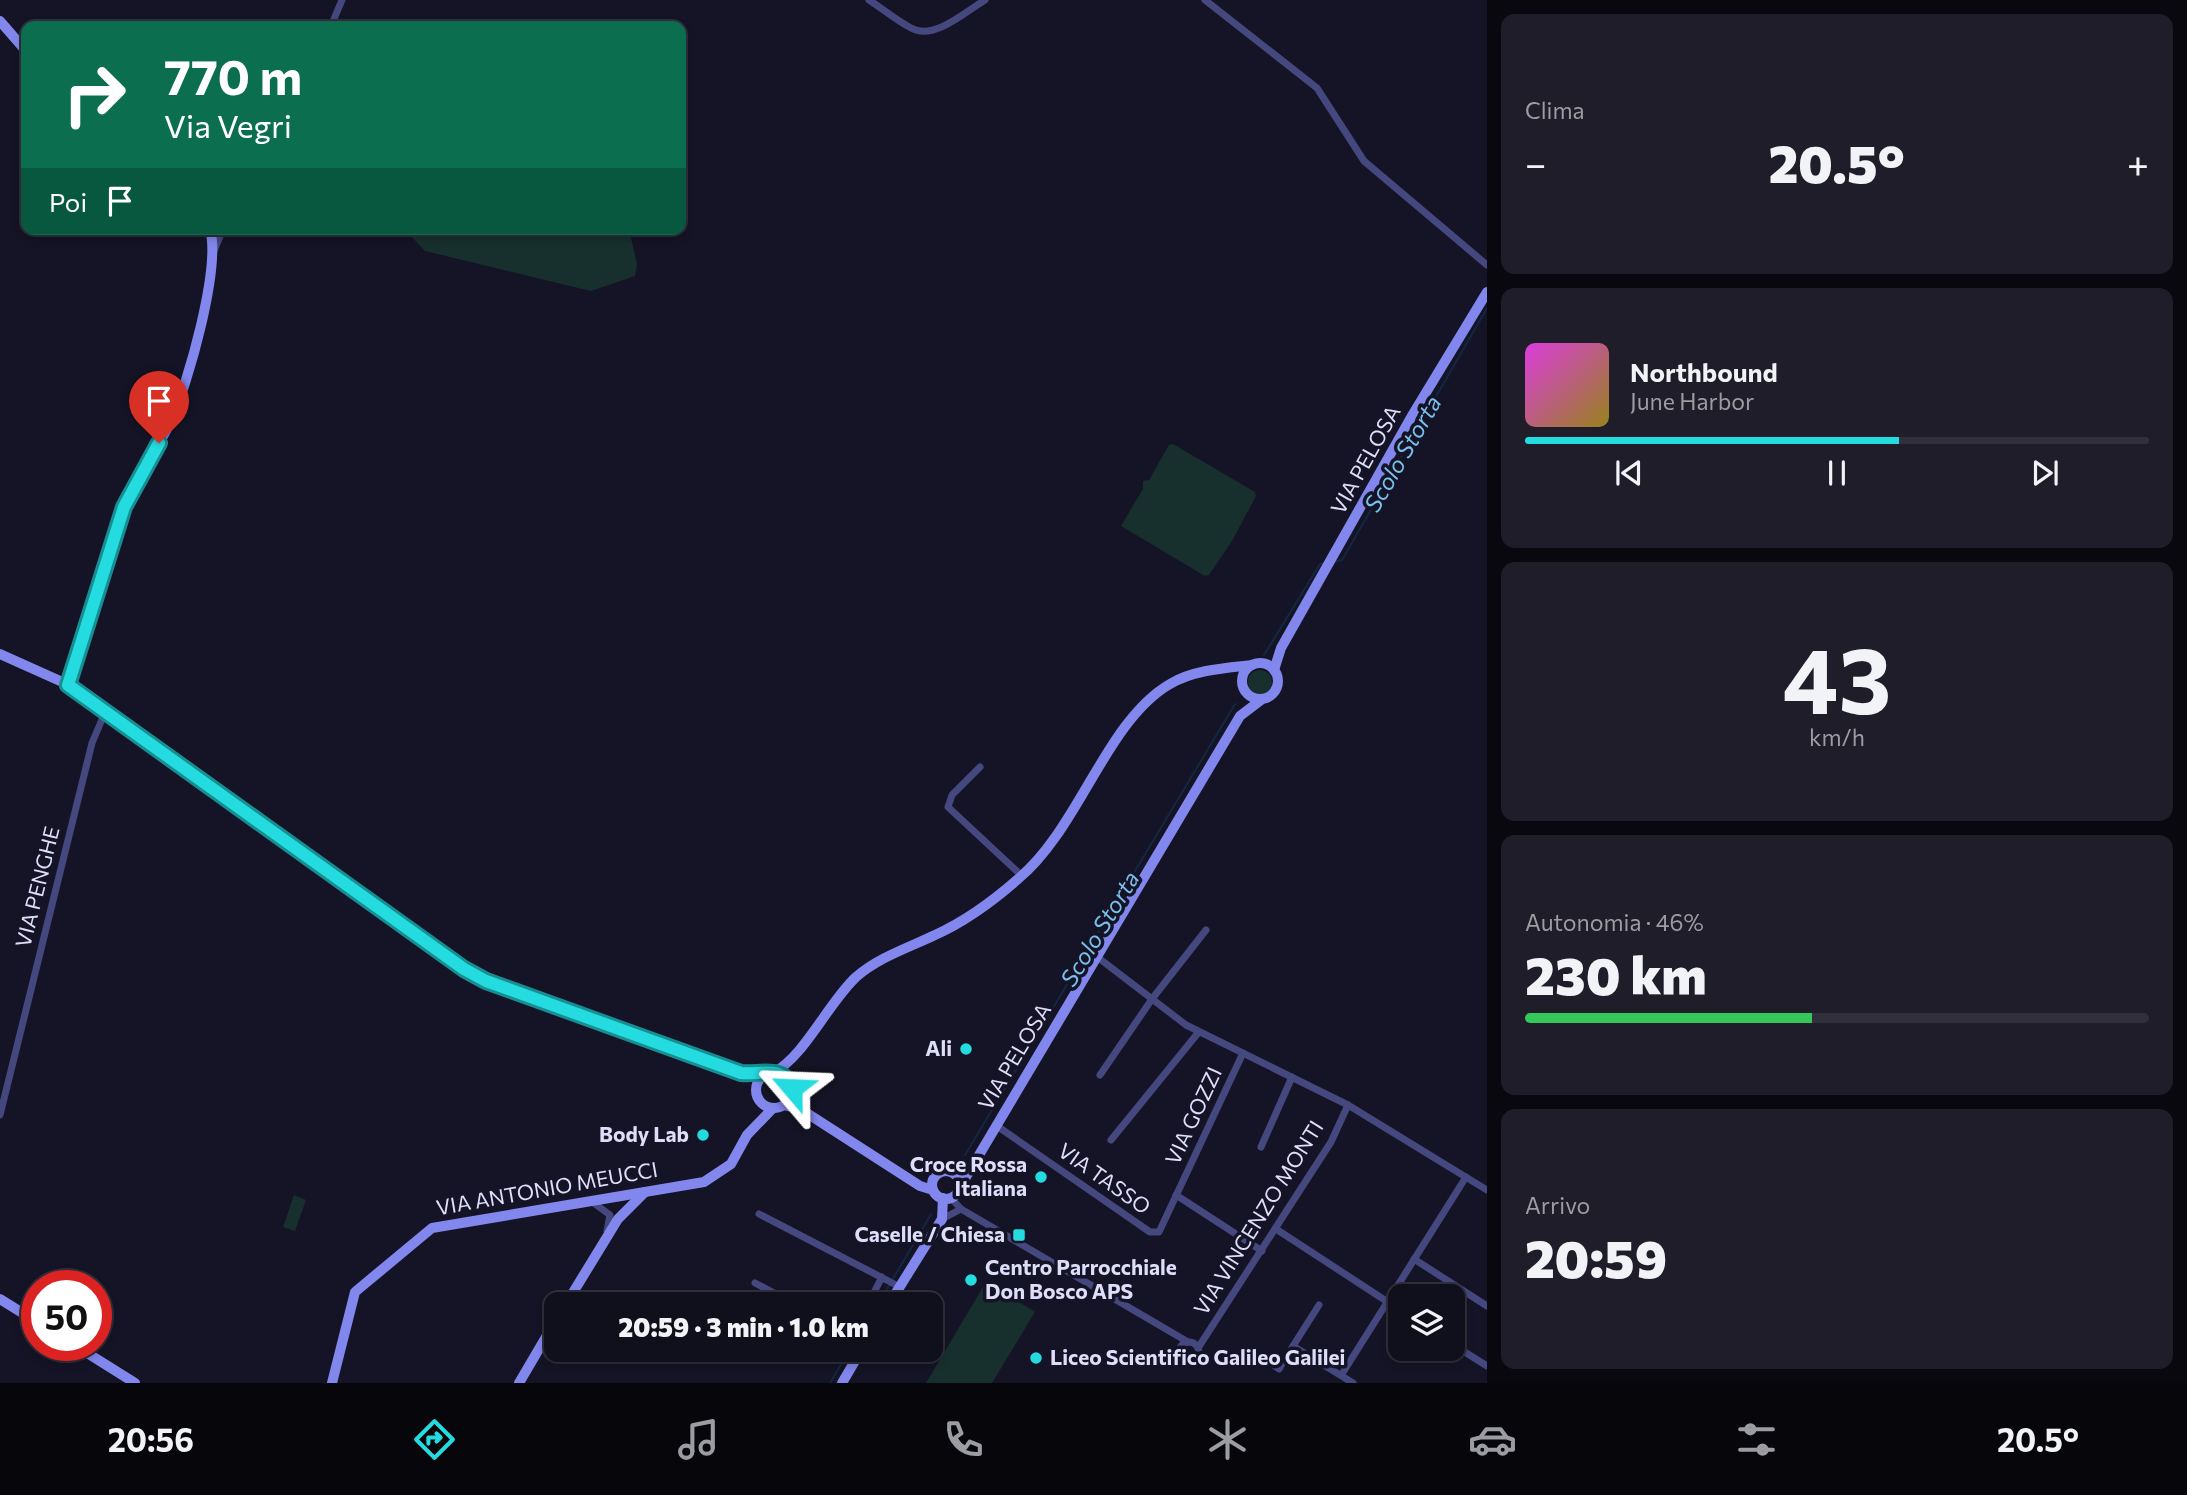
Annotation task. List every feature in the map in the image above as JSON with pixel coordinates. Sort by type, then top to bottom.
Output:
[{"type":"main road","points":[[0,21],[21,45]]},
{"type":"main road","points":[[68,685],[124,507],[171,421],[180,398],[206,300],[214,252],[211,235]]},
{"type":"main road","name":"VIA PELOSA","points":[[960,1187],[1240,716],[1275,691],[1278,680],[1274,670],[1281,648],[1413,414],[1487,292]]},
{"type":"main road","name":"VIA PELOSA","points":[[1263,663],[1281,648]]},
{"type":"main road","points":[[0,654],[68,685],[106,710],[464,969],[486,981],[741,1073],[769,1074],[789,1080]]},
{"type":"main road","points":[[756,1089],[769,1074],[792,1060],[834,999],[858,976],[885,958],[973,914],[1022,876],[1057,835],[1128,723],[1150,698],[1171,683],[1213,671],[1263,663],[1274,670]]},
{"type":"main road","name":"VIA PELOSA","points":[[1240,716],[1243,673],[1251,665]]},
{"type":"main road","points":[[1213,671],[1232,677],[1261,700]]},
{"type":"main road","points":[[792,1060],[789,1080],[802,1110]]},
{"type":"main road","points":[[741,1073],[756,1089],[760,1101],[802,1110],[912,1180],[947,1198]]},
{"type":"main road","points":[[779,1107],[792,1092]]},
{"type":"main road","name":"VIA ANTONIO MEUCCI","points":[[332,1383],[355,1292],[432,1227],[704,1182],[731,1164],[752,1128],[760,1101]]},
{"type":"main road","name":"VIA ANTONIO MEUCCI","points":[[752,1128],[779,1107]]},
{"type":"main road","points":[[912,1180],[973,1166]]},
{"type":"main road","points":[[890,1292],[891,1282],[942,1219],[947,1198],[960,1187],[959,1178],[953,1172]]},
{"type":"main road","points":[[933,1190],[935,1176]]},
{"type":"main road","points":[[573,1292],[618,1219],[645,1192]]},
{"type":"main road","points":[[0,1299],[21,1312]]},
{"type":"main road","points":[[519,1383],[544,1340]]},
{"type":"main road","points":[[100,1361],[135,1383]]},
{"type":"main road","points":[[842,1383],[854,1362]]},
{"type":"street","points":[[333,21],[342,0]]},
{"type":"street","points":[[869,0],[911,28],[924,32],[942,26],[985,0]]},
{"type":"street","points":[[1206,0],[1317,88],[1364,161],[1487,265]]},
{"type":"street","points":[[214,252],[221,235]]},
{"type":"street","name":"VIA PENGHE","points":[[0,1115],[92,743],[106,710]]},
{"type":"street","points":[[980,767],[952,795],[948,807],[1022,876]]},
{"type":"street","points":[[1100,1075],[1152,999],[1206,930]]},
{"type":"street","points":[[1096,956],[1198,1032],[1348,1105],[1487,1190]]},
{"type":"street","points":[[1111,1140],[1198,1032]]},
{"type":"street","name":"VIA GOZZI","points":[[1176,1195],[1243,1053]]},
{"type":"street","points":[[1261,1147],[1292,1077]]},
{"type":"street","name":"VIA VINCENZO MONTI","points":[[1198,1348],[1331,1142],[1348,1105]]},
{"type":"street","name":"VIA TASSO","points":[[997,1126],[1150,1232],[1158,1232],[1176,1195]]},
{"type":"street","points":[[1342,1374],[1466,1177]]},
{"type":"street","points":[[1176,1195],[1262,1251]]},
{"type":"street","points":[[947,1198],[961,1209],[1177,1335],[1198,1348],[1198,1357],[1189,1362],[1181,1358],[1177,1335]]},
{"type":"street","points":[[588,1200],[610,1215],[605,1239]]},
{"type":"street","points":[[942,1219],[961,1209]]},
{"type":"street","points":[[759,1214],[891,1282],[881,1292]]},
{"type":"street","points":[[1276,1229],[1387,1301]]},
{"type":"street","points":[[1414,1259],[1487,1306]]},
{"type":"street","points":[[755,1283],[772,1292]]},
{"type":"street","points":[[1269,1362],[1279,1369],[1319,1305]]},
{"type":"street","points":[[1179,1349],[1188,1342]]},
{"type":"street","points":[[1293,1346],[1353,1383]]},
{"type":"street","points":[[1465,1352],[1487,1366]]},
{"type":"green space","points":[[410,235],[630,235],[637,264],[635,276],[591,291],[425,251]]},
{"type":"green space","points":[[1173,444],[1255,492],[1256,496],[1232,541],[1209,575],[1205,576],[1121,526],[1143,489],[1143,481],[1149,480],[1169,445]]},
{"type":"green space","points":[[1260,670],[1269,673],[1272,682],[1269,691],[1260,694],[1251,691],[1248,682],[1251,673]]},
{"type":"green space","points":[[294,1195],[306,1200],[295,1231],[283,1227]]},
{"type":"green space","points":[[986,1282],[1035,1312],[992,1383],[926,1383],[938,1362],[943,1362],[943,1354]]},
{"type":"waterway","name":"Scolo Storta","points":[[1333,562],[1342,560],[1487,308]]},
{"type":"waterway","name":"Scolo Storta","points":[[1264,655],[1320,564],[1324,563]]},
{"type":"waterway","name":"Scolo Storta","points":[[965,1155],[1235,704]]},
{"type":"waterway","name":"Scolo Storta","points":[[893,1279],[931,1214]]},
{"type":"waterway","name":"Scolo Storta","points":[[885,1292],[890,1284]]},
{"type":"waterway","name":"Scolo Storta","points":[[830,1383],[842,1362]]},
{"type":"place","name":"Ali","points":[[966,1049]]},
{"type":"place","name":"Body Lab","points":[[703,1135]]},
{"type":"place","name":"Croce Rossa Italiana","points":[[1041,1177]]},
{"type":"place","name":"Caselle / Chiesa","points":[[1019,1235]]},
{"type":"place","name":"Centro Parrocchiale Don Bosco APS","points":[[971,1280]]},
{"type":"place","name":"Liceo Scientifico Galileo Galilei","points":[[1036,1358]]},
{"type":"route","points":[[159,443],[124,507],[68,685],[78,689],[464,969],[486,981],[741,1073],[779,1073],[789,1080],[792,1088]]}]
